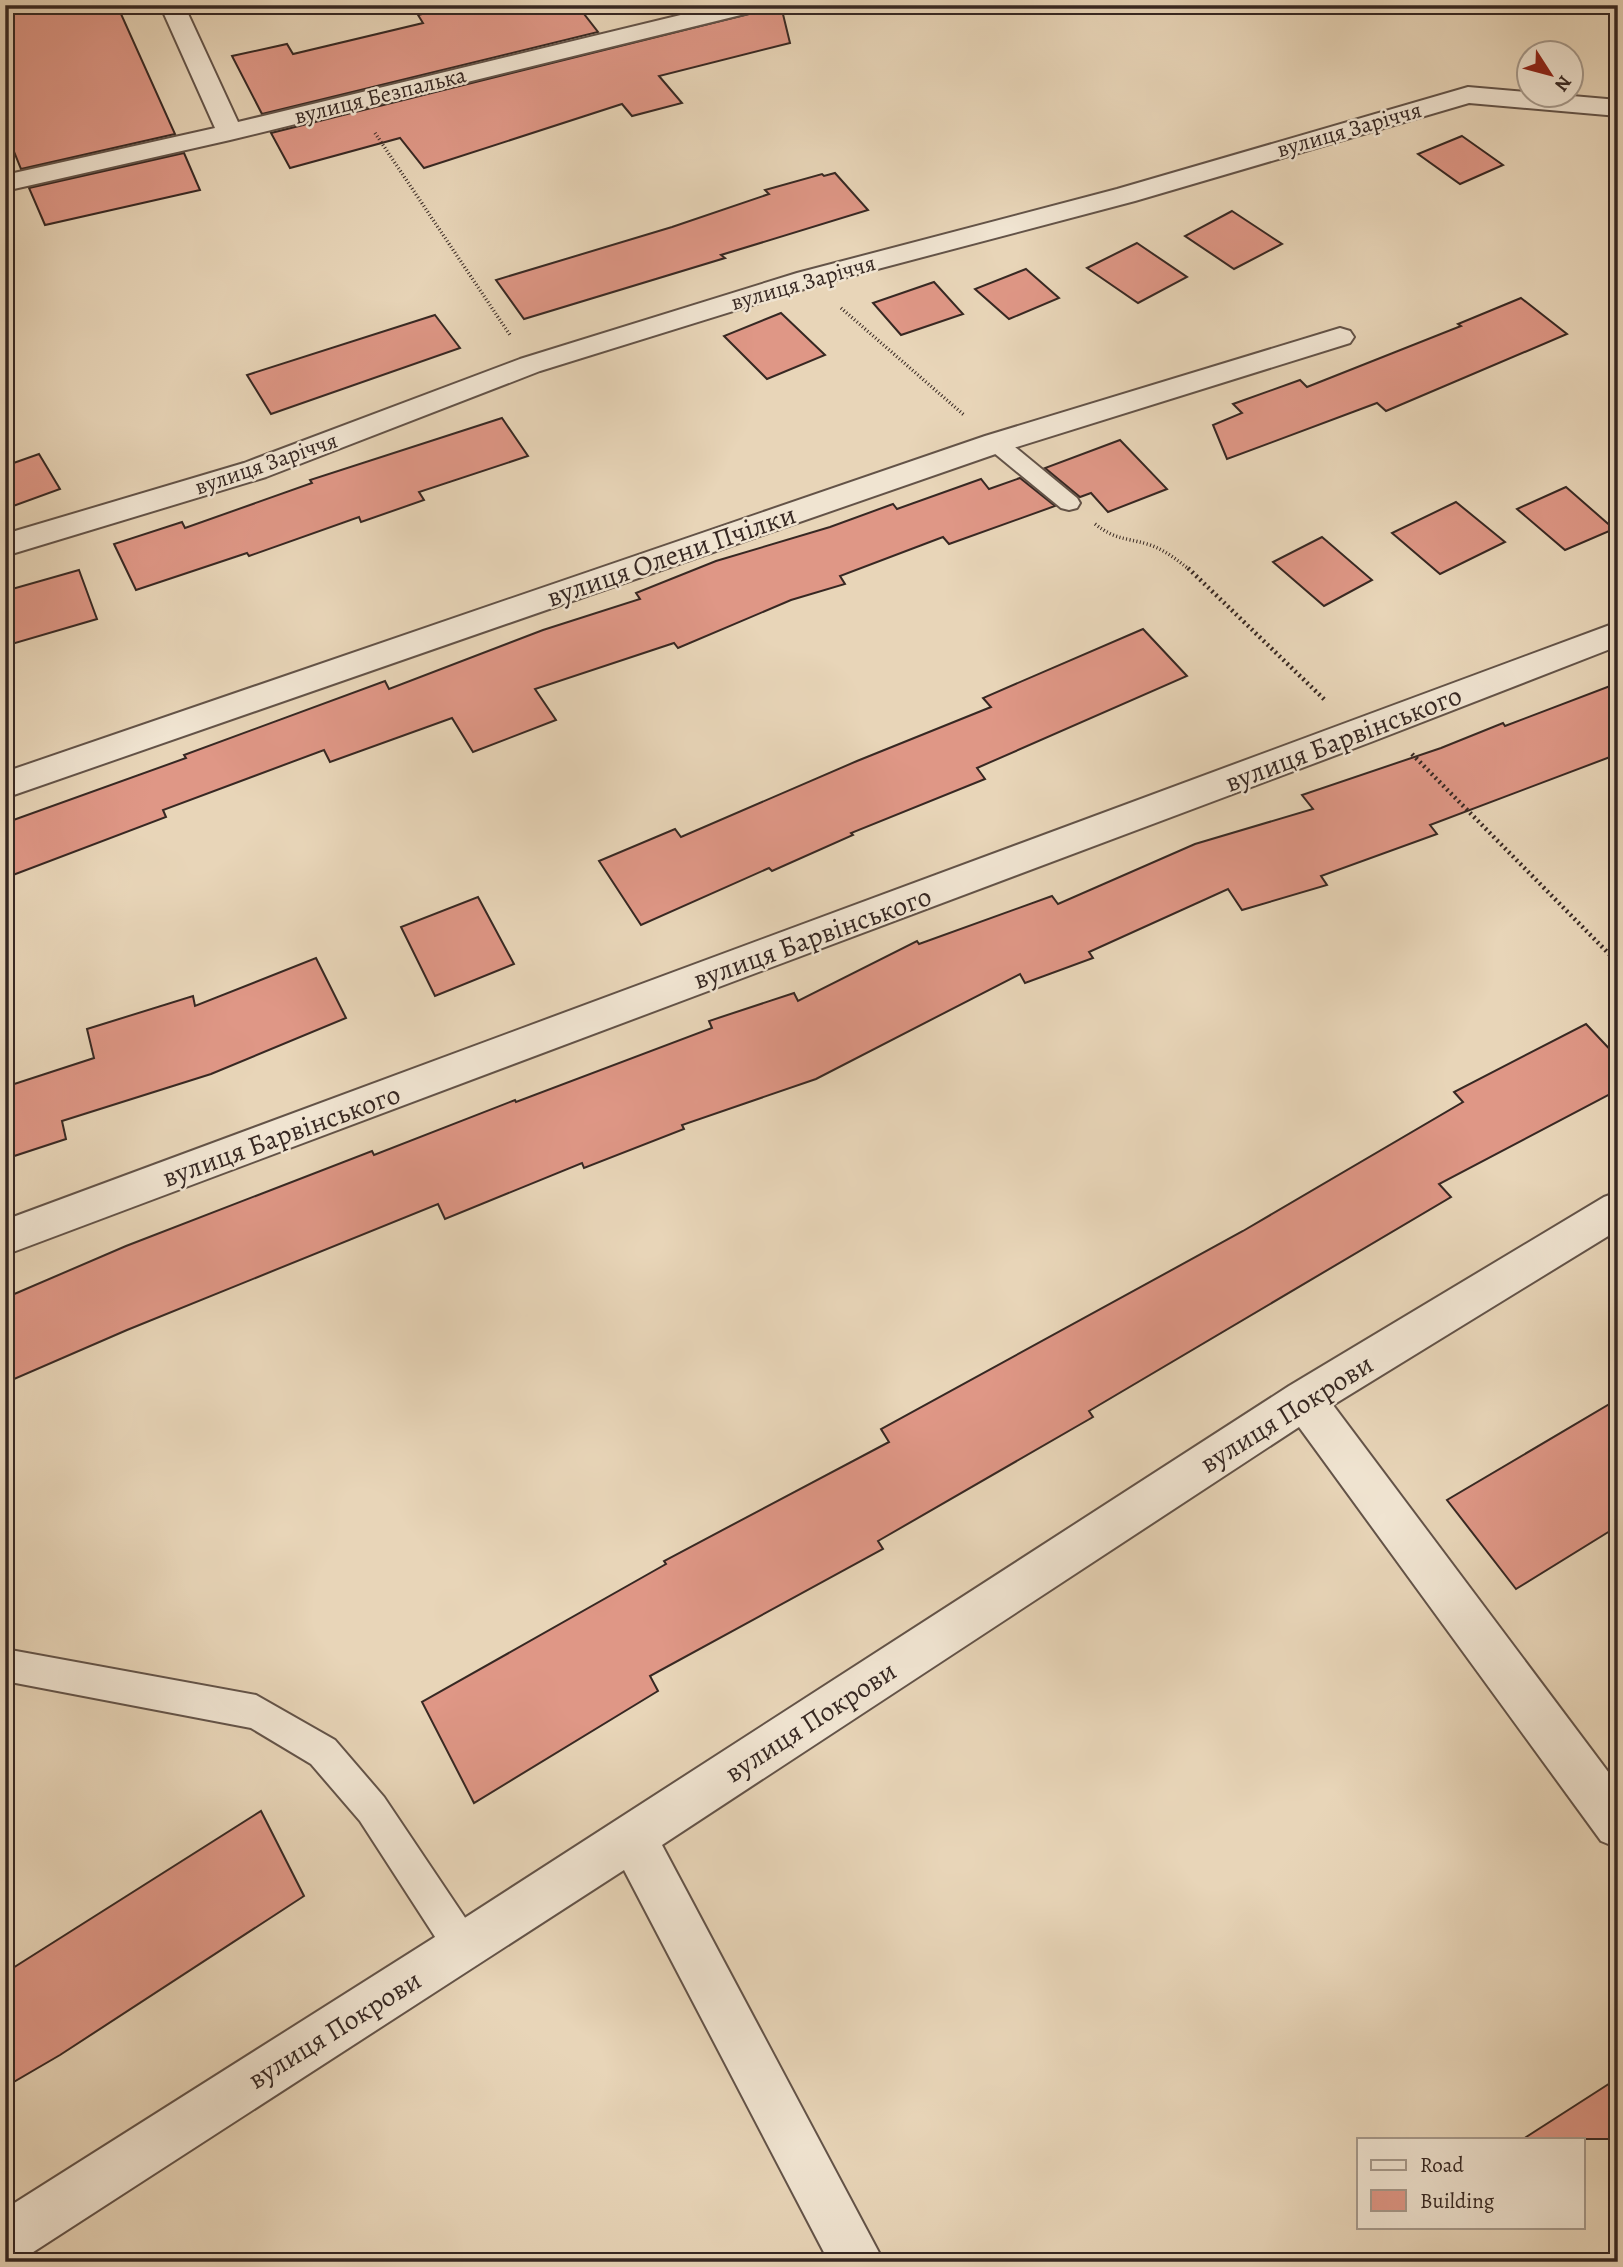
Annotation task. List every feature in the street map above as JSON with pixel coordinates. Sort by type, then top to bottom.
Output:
[{"type":"street","points":[[172,5],[229,132]]},
{"type":"street","name":"вулиця Безпалька","points":[[5,183],[229,132],[753,5]]},
{"type":"street","name":"вулиця Заріччя","points":[[5,544],[255,470],[530,365],[807,279],[1126,195],[1468,95],[1618,108]]},
{"type":"street","name":"вулиця Олени Пчілки","points":[[5,785],[996,443],[1340,337]]},
{"type":"street","name":"вулиця Барвінського","points":[[5,1238],[1371,728],[1618,633]]},
{"type":"street","name":"вулиця Покрови","points":[[5,2239],[463,1947],[1304,1400],[1618,1209]]},
{"type":"street","points":[[1304,1400],[1618,1824]]},
{"type":"street","points":[[632,1837],[858,2262]]},
{"type":"lane","points":[[996,443],[1069,503]]},
{"type":"lane","points":[[5,1665],[256,1713],[323,1752],[372,1809],[463,1947]]},
{"type":"path","points":[[354,101],[530,365]]},
{"type":"path","points":[[807,279],[996,443]]},
{"type":"path","points":[[1069,503],[1112,537],[1148,544],[1168,553],[1193,572],[1371,728],[1618,963]]},
{"type":"building","points":[[5,5],[117,5],[175,134],[21,169],[5,129]]},
{"type":"building","points":[[461,5],[577,5],[598,32],[262,114],[232,56],[287,44],[293,54],[423,23],[418,15]]},
{"type":"building","points":[[781,6],[790,43],[659,76],[682,103],[632,116],[622,104],[424,168],[400,138],[290,168],[271,133]]},
{"type":"building","points":[[1462,136],[1503,165],[1460,184],[1418,154]]},
{"type":"building","points":[[184,153],[200,190],[45,225],[29,188]]},
{"type":"building","points":[[835,173],[868,210],[721,255],[725,258],[524,319],[496,280],[672,227],[769,194],[765,190]]},
{"type":"building","points":[[1232,211],[1282,244],[1234,269],[1185,236]]},
{"type":"building","points":[[1137,243],[1187,277],[1138,303],[1087,268]]},
{"type":"building","points":[[1026,269],[1059,298],[1009,319],[975,289]]},
{"type":"building","points":[[934,282],[963,314],[901,335],[873,303]]},
{"type":"building","points":[[1521,298],[1567,334],[1386,411],[1377,403],[1227,459],[1213,425],[1242,413],[1233,404],[1300,380],[1307,387],[1461,326],[1458,324]]},
{"type":"building","points":[[781,313],[825,355],[767,379],[724,336]]},
{"type":"building","points":[[435,315],[460,348],[271,414],[247,375]]},
{"type":"building","points":[[502,418],[528,456],[419,492],[424,500],[361,522],[359,517],[249,556],[247,553],[136,590],[114,544],[182,522],[185,528],[312,483],[310,480]]},
{"type":"building","points":[[1120,440],[1167,489],[1108,512],[1091,493],[1080,497],[1045,468]]},
{"type":"building","points":[[39,454],[60,489],[5,509],[5,466]]},
{"type":"building","points":[[1020,478],[1055,506],[949,544],[943,537],[840,576],[845,584],[791,600],[678,648],[674,643],[535,689],[556,720],[473,752],[452,718],[330,762],[324,750],[163,810],[166,817],[5,878],[5,823],[186,758],[184,755],[385,681],[389,689],[543,630],[640,599],[636,593],[716,561],[830,527],[893,504],[897,509],[981,479],[989,489]]},
{"type":"building","points":[[1566,487],[1614,529],[1565,550],[1517,509]]},
{"type":"building","points":[[1456,502],[1505,542],[1440,574],[1392,533]]},
{"type":"building","points":[[1322,537],[1372,580],[1324,606],[1273,562]]},
{"type":"building","points":[[79,570],[97,619],[5,646],[5,591]]},
{"type":"building","points":[[1143,629],[1187,676],[977,768],[985,779],[851,833],[853,835],[772,871],[769,868],[641,925],[599,861],[675,829],[681,837],[991,707],[983,698]]},
{"type":"building","points":[[1618,683],[1618,754],[1430,825],[1437,834],[1321,876],[1327,885],[1242,910],[1228,889],[1089,952],[1093,958],[1025,983],[1020,974],[816,1079],[682,1125],[684,1129],[584,1168],[582,1163],[445,1219],[438,1204],[127,1330],[5,1383],[5,1298],[126,1246],[372,1151],[374,1155],[712,1028],[709,1021],[794,993],[798,1001],[917,941],[919,944],[1052,896],[1058,904],[1195,844],[1313,809],[1302,795],[1441,748],[1503,723],[1505,726]]},
{"type":"building","points":[[478,897],[514,964],[435,996],[401,927]]},
{"type":"building","points":[[316,958],[346,1018],[211,1074],[62,1121],[66,1139],[5,1159],[5,1087],[94,1058],[87,1029],[193,996],[195,1006]]},
{"type":"building","points":[[1586,1024],[1618,1058],[1618,1090],[1439,1184],[1451,1197],[1089,1411],[1093,1417],[878,1541],[883,1549],[650,1676],[658,1691],[474,1803],[422,1702],[666,1564],[664,1561],[889,1442],[881,1429],[1243,1231],[1463,1102],[1454,1092]]},
{"type":"building","points":[[1618,1399],[1618,1526],[1516,1589],[1447,1500]]},
{"type":"building","points":[[261,1811],[304,1896],[60,2055],[5,2087],[5,1973]]},
{"type":"building","points":[[1618,2078],[1618,2139],[1525,2138]]}]
